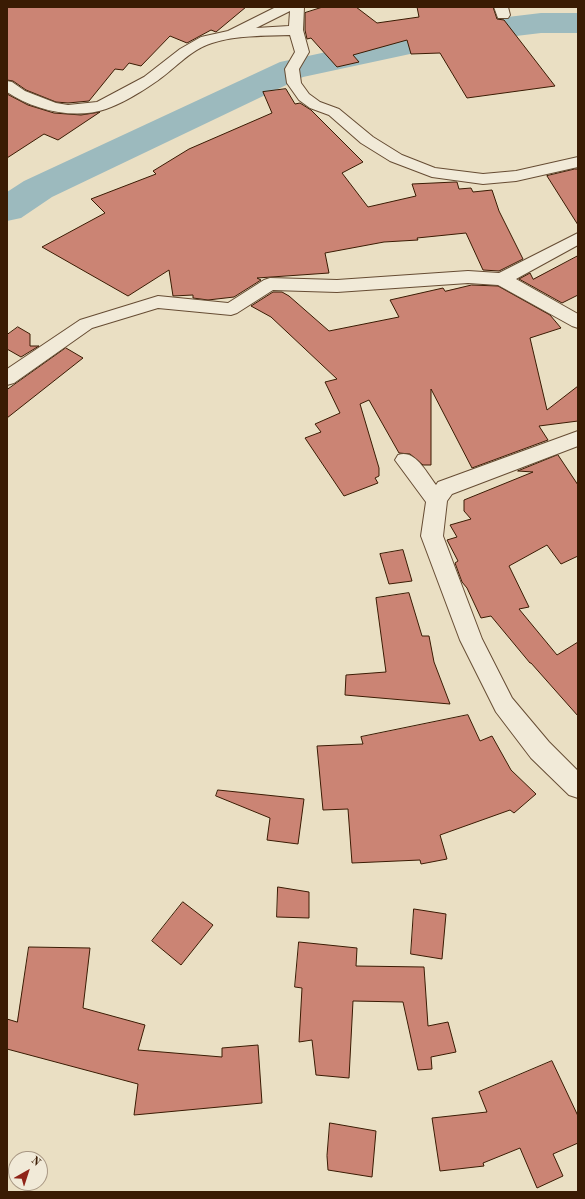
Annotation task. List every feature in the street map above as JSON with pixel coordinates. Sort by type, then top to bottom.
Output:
[{"type":"street","points":[[233,34],[287,7]]},
{"type":"street","points":[[297,7],[296,30],[302,52],[292,69],[297,89],[315,105],[334,112],[367,140],[396,158],[432,172],[483,179],[516,176],[578,162]]},
{"type":"street","points":[[7,84],[20,94],[51,106],[68,110],[101,106],[149,80],[185,52],[206,40],[233,34],[296,30]]},
{"type":"street","points":[[502,279],[578,238]]},
{"type":"street","points":[[7,378],[86,324],[158,302],[231,309],[270,284],[337,286],[468,277],[502,279],[578,322]]},
{"type":"street","points":[[578,438],[445,488],[437,500],[432,536],[471,640],[504,705],[540,750],[578,787]]},
{"type":"street","points":[[405,460],[437,500]]},
{"type":"building","points":[[7,7],[246,7],[216,32],[211,30],[187,43],[170,36],[141,66],[129,63],[123,70],[115,69],[89,101],[68,103],[56,102],[26,90],[13,81],[7,80]]},
{"type":"building","points":[[323,7],[356,7],[377,23],[419,17],[417,7],[493,7],[497,19],[504,20],[555,86],[467,98],[440,53],[411,54],[407,40],[353,55],[359,62],[337,67],[311,38],[307,39],[305,30],[305,13]]},
{"type":"building","points":[[286,89],[295,104],[300,103],[311,110],[363,162],[342,173],[368,207],[416,196],[412,184],[457,182],[459,189],[471,188],[473,192],[492,190],[499,211],[523,259],[499,271],[483,270],[466,233],[417,238],[418,240],[384,242],[325,253],[329,273],[257,278],[261,280],[234,297],[208,300],[193,298],[193,295],[173,296],[169,270],[128,296],[42,247],[105,213],[91,199],[156,174],[153,171],[189,149],[272,113],[263,92]]},
{"type":"building","points":[[7,94],[28,105],[54,113],[81,115],[100,112],[58,140],[44,134],[7,158]]},
{"type":"building","points":[[578,169],[578,225],[547,176]]},
{"type":"building","points":[[578,256],[578,295],[562,303],[519,279],[530,273],[533,279]]},
{"type":"building","points":[[472,285],[498,286],[550,315],[561,328],[530,338],[547,410],[578,386],[578,421],[539,426],[548,440],[472,468],[431,389],[431,465],[423,465],[410,454],[399,453],[369,400],[360,404],[379,468],[379,476],[375,478],[378,483],[344,496],[305,438],[321,432],[315,424],[340,413],[325,382],[337,379],[271,317],[251,306],[273,292],[282,292],[289,296],[329,331],[399,317],[390,300],[443,288],[445,291]]},
{"type":"building","points":[[18,327],[30,334],[30,346],[39,346],[21,357],[7,349],[7,335]]},
{"type":"building","points":[[66,348],[83,358],[7,418],[7,390]]},
{"type":"building","points":[[558,455],[578,485],[578,556],[561,564],[547,545],[509,566],[529,607],[519,609],[557,655],[578,642],[578,716],[530,663],[491,616],[481,618],[467,588],[462,582],[455,563],[458,561],[447,540],[457,537],[450,525],[471,519],[464,511],[464,500],[533,472],[518,471]]},
{"type":"building","points":[[403,550],[412,581],[389,584],[380,554]]},
{"type":"building","points":[[409,593],[422,636],[429,636],[434,662],[450,704],[345,695],[346,675],[386,672],[376,598]]},
{"type":"building","points":[[468,715],[480,741],[492,736],[511,770],[536,794],[514,813],[510,810],[440,835],[447,859],[421,864],[420,860],[352,863],[348,809],[323,810],[317,746],[363,744],[361,737]]},
{"type":"building","points":[[218,790],[304,799],[298,844],[267,840],[270,818],[216,796]]},
{"type":"building","points":[[278,887],[309,892],[309,918],[277,917]]},
{"type":"building","points":[[183,902],[213,925],[181,965],[152,941]]},
{"type":"building","points":[[414,909],[446,914],[442,959],[411,954]]},
{"type":"building","points":[[299,942],[357,948],[356,966],[424,967],[428,1026],[448,1022],[456,1052],[431,1057],[432,1069],[418,1070],[403,1002],[353,1001],[349,1078],[316,1075],[312,1040],[299,1042],[302,988],[295,987]]},
{"type":"building","points":[[29,947],[90,948],[83,1008],[145,1025],[138,1050],[222,1057],[222,1048],[258,1045],[262,1103],[134,1115],[138,1084],[7,1049],[7,1019],[17,1022]]},
{"type":"building","points":[[552,1061],[578,1116],[578,1143],[553,1154],[563,1176],[537,1188],[520,1148],[483,1163],[484,1166],[440,1171],[432,1118],[487,1112],[479,1092]]},
{"type":"building","points":[[330,1123],[376,1131],[372,1177],[328,1170],[327,1156]]},
{"type":"waterway","points":[[7,209],[38,189],[292,69],[466,32],[541,23],[578,23]]}]
